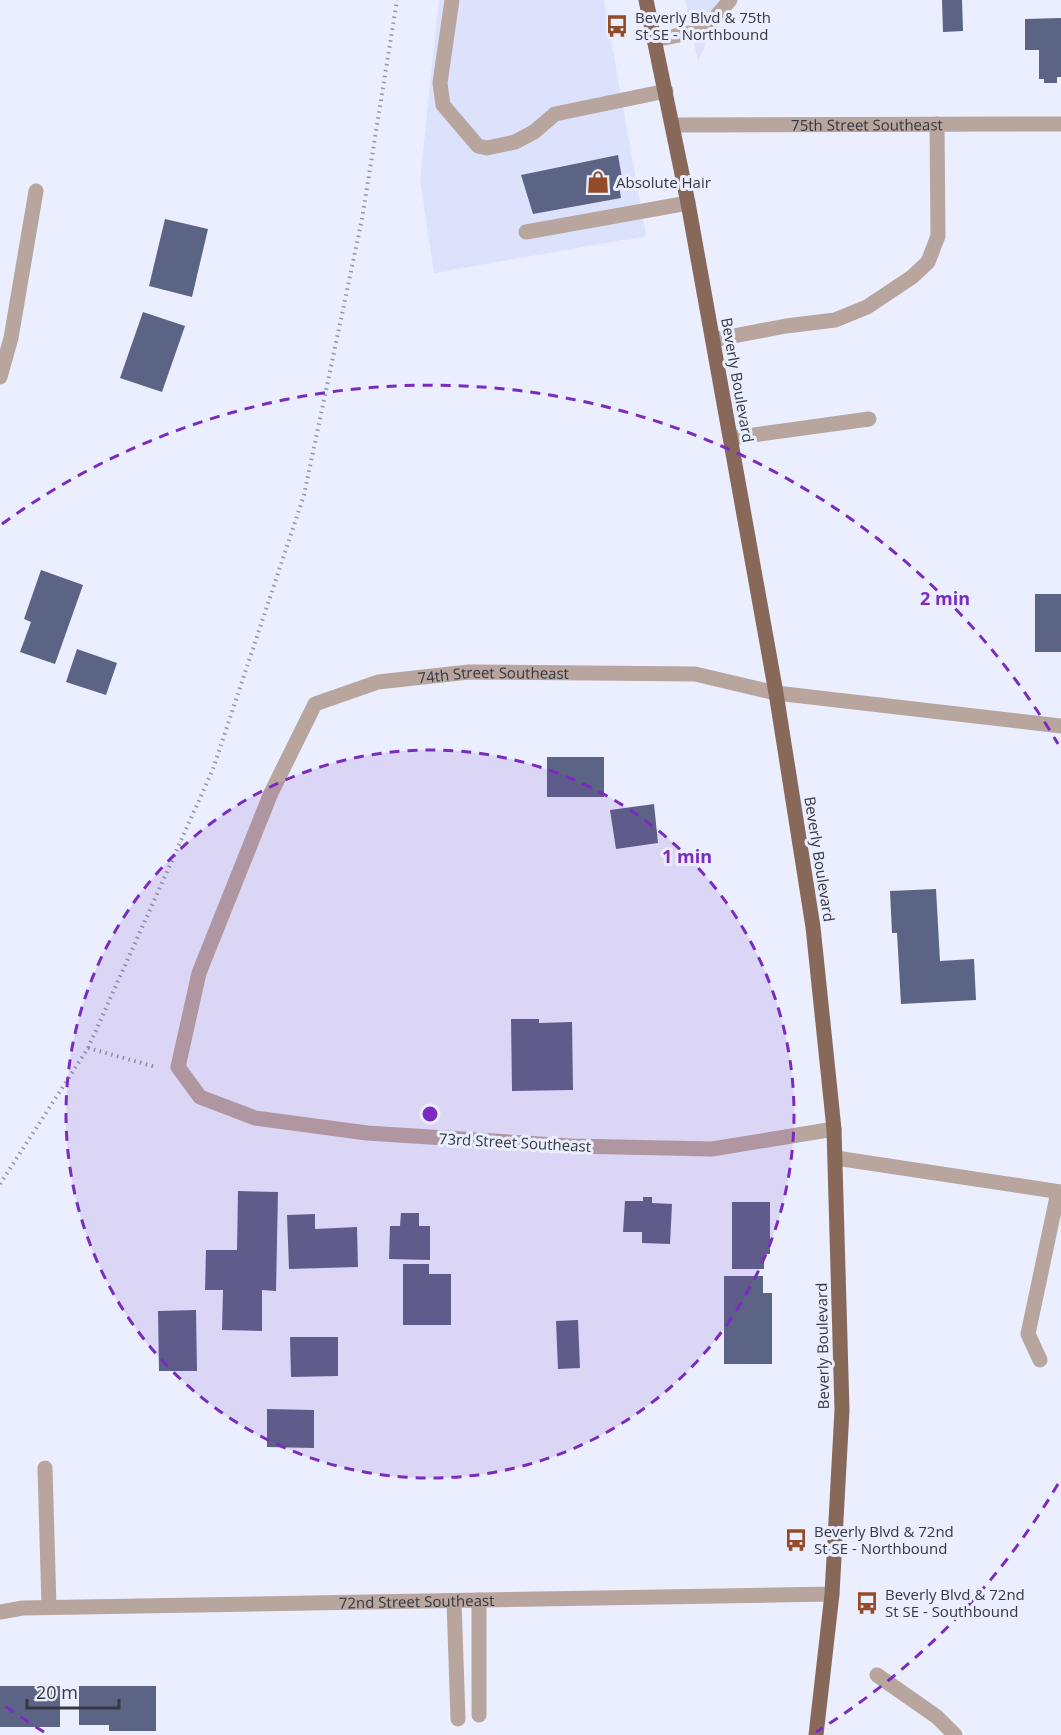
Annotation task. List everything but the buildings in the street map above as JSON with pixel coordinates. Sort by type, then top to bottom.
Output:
[{"type":"main road","name":"Beverly Boulevard","points":[[646,0],[674,125],[776,693],[813,927],[834,1129],[842,1410],[832,1594],[816,1735]]},
{"type":"street","points":[[452,0],[440,83],[443,105],[478,146],[487,148],[514,142],[534,132],[555,114],[666,91]]},
{"type":"street","points":[[654,40],[705,30],[730,0]]},
{"type":"street","points":[[713,340],[786,326],[835,320],[867,307],[912,277],[928,262],[938,236],[938,124]]},
{"type":"street","name":"75th Street Southeast","points":[[674,125],[1061,124]]},
{"type":"street","points":[[0,377],[5,338],[36,191]]},
{"type":"street","points":[[526,232],[688,203]]},
{"type":"street","points":[[731,438],[869,419]]},
{"type":"street","name":"74th Street Southeast","points":[[178,1067],[199,973],[271,793],[315,704],[378,682],[469,672],[695,674],[776,693],[1061,726]]},
{"type":"street","name":"73rd Street Southeast","points":[[178,1067],[200,1097],[255,1118],[367,1132],[571,1146],[712,1149],[834,1129]]},
{"type":"street","points":[[836,1158],[1059,1192],[1028,1334],[1040,1360]]},
{"type":"street","points":[[45,1468],[49,1608]]},
{"type":"street","name":"72nd Street Southeast","points":[[0,1611],[49,1608],[832,1594]]},
{"type":"street","points":[[479,1600],[479,1715]]},
{"type":"street","points":[[454,1601],[458,1719]]},
{"type":"street","points":[[877,1675],[937,1717],[955,1735]]},
{"type":"path","points":[[0,1184],[88,1048],[213,768],[304,495],[362,219],[397,0]]},
{"type":"path","points":[[88,1048],[150,1067],[178,1067]]},
{"type":"shaded area","points":[[439,0],[604,0],[646,236],[434,273],[420,180]]},
{"type":"shaded area","points":[[685,0],[727,0],[698,61]]},
{"type":"place","name":"Beverly Blvd & 75th St SE - Northbound","points":[[617,26]]},
{"type":"place","name":"Absolute Hair","points":[[598,182]]},
{"type":"place","name":"Beverly Blvd & 72nd St SE - Northbound","points":[[796,1540]]},
{"type":"place","name":"Beverly Blvd & 72nd St SE - Southbound","points":[[867,1603]]}]
